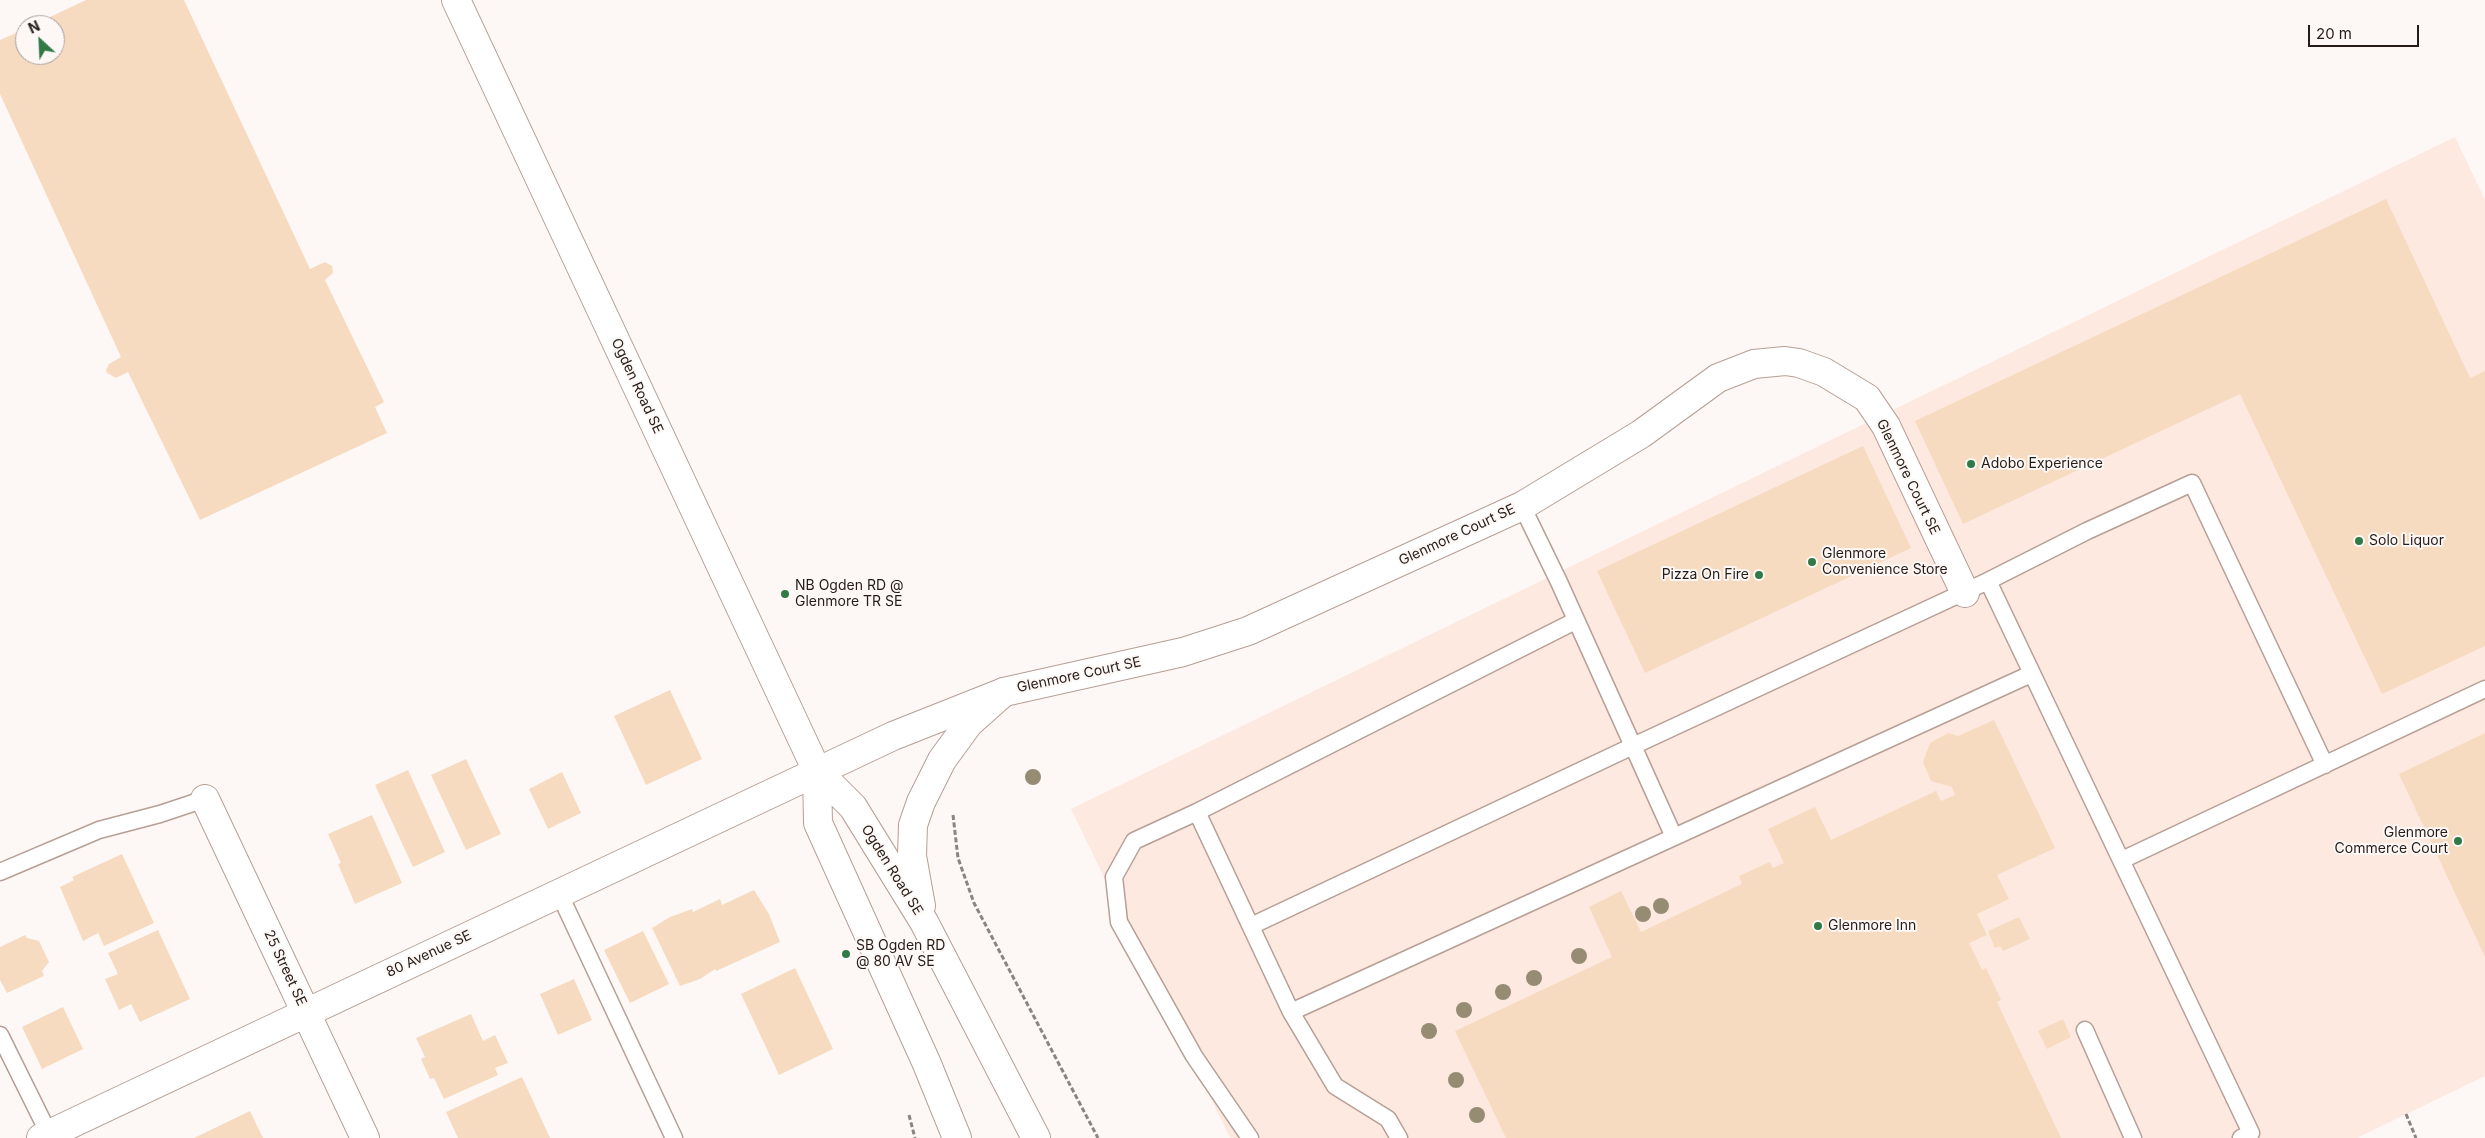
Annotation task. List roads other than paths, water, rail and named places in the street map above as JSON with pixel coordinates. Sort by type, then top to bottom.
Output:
[{"type":"street","name":"Ogden Road SE","points":[[456,0],[817,771],[853,807],[924,922],[1036,1138]]},
{"type":"street","name":"Glenmore Court SE","points":[[817,771],[893,736],[1004,692],[1183,652],[1248,631],[1522,506],[1641,434],[1718,378],[1754,364],[1785,361],[1799,363],[1838,380],[1867,398],[1886,426],[1977,587]]},
{"type":"street","points":[[924,922],[912,856],[913,825],[921,802],[942,760],[969,723],[1004,692]]},
{"type":"street","name":"Ogden Road SE","points":[[817,771],[818,823],[927,1064],[957,1138]]},
{"type":"street","name":"80 Avenue SE","points":[[47,1137],[306,1011],[817,771]]},
{"type":"street","name":"25 Street SE","points":[[205,799],[365,1138]]},
{"type":"lane","points":[[1251,926],[1977,587],[2087,531],[2192,483],[2325,765]]},
{"type":"lane","points":[[1522,506],[1559,582],[1674,837]]},
{"type":"lane","points":[[1977,587],[2031,674],[2122,860],[2251,1133],[2241,1138]]},
{"type":"lane","points":[[1250,1138],[1194,1056],[1119,922],[1114,877],[1134,840],[1197,812],[1575,621]]},
{"type":"lane","points":[[1291,1012],[2031,674]]},
{"type":"lane","points":[[2122,860],[2485,689]]},
{"type":"lane","points":[[0,872],[99,830],[160,814],[205,799]]},
{"type":"lane","points":[[1197,812],[1291,1012],[1335,1086],[1388,1119],[1399,1138]]},
{"type":"lane","points":[[559,893],[674,1138]]},
{"type":"lane","points":[[2085,1030],[2133,1138]]},
{"type":"lane","points":[[0,1035],[47,1137]]},
{"type":"place","name":"Adobo Experience","points":[[1971,464]]},
{"type":"place","name":"Solo Liquor","points":[[2359,541]]},
{"type":"place","name":"Glenmore Convenience Store","points":[[1812,562]]},
{"type":"place","name":"Pizza On Fire","points":[[1759,575]]},
{"type":"place","name":"NB Ogden RD @ Glenmore TR SE","points":[[785,594]]},
{"type":"place","name":"Glenmore Commerce Court","points":[[2458,841]]},
{"type":"place","name":"Glenmore Inn","points":[[1818,926]]},
{"type":"place","name":"SB Ogden RD @ 80 AV SE","points":[[846,954]]}]
